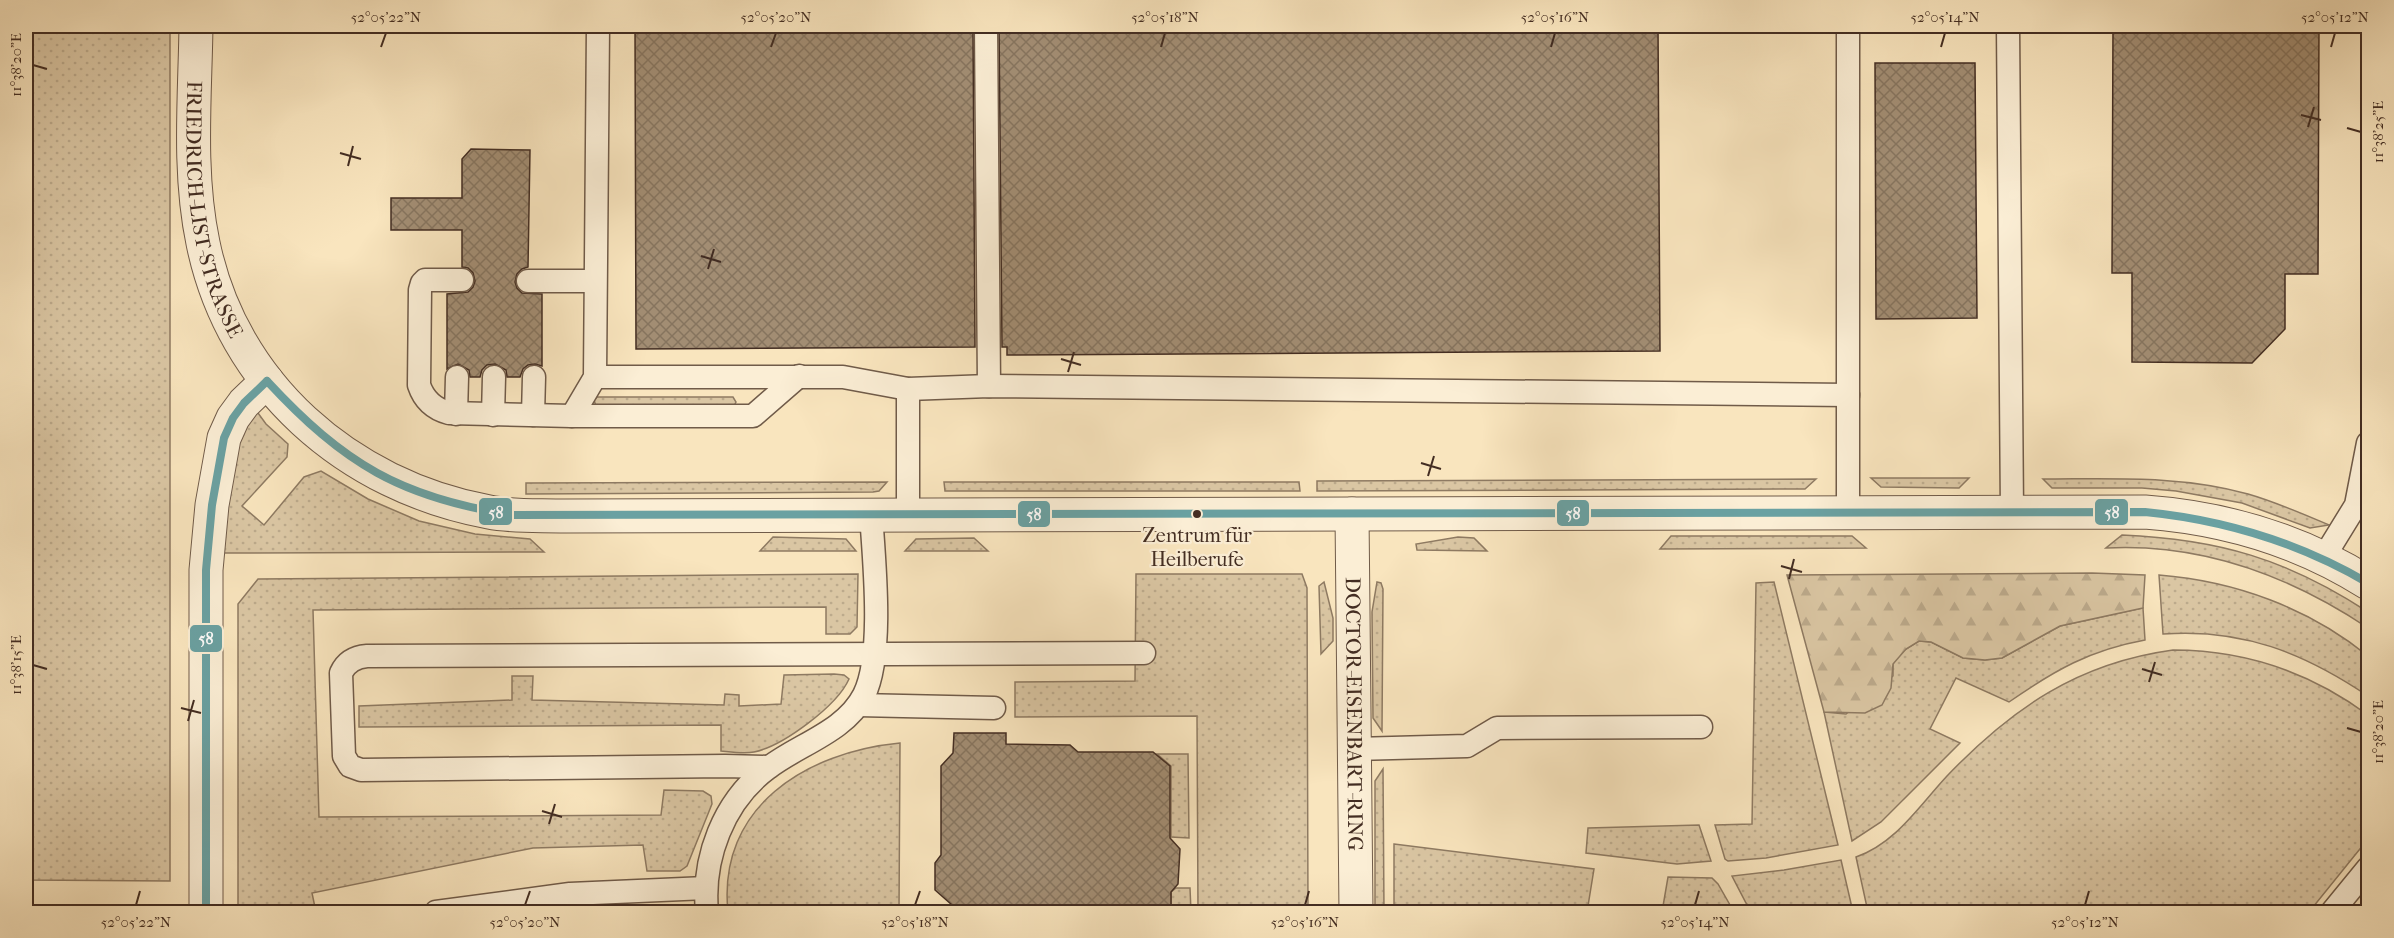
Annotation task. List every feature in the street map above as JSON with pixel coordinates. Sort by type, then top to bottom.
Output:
[{"type":"street","name":"FRIEDRICH-LIST-STRASSE","points":[[196,26],[195,178],[203,243],[213,281],[225,312],[267,381],[313,430],[360,465],[408,489],[466,507],[491,513],[524,515],[2145,512],[2192,516],[2290,542],[2324,557],[2368,583]]},
{"type":"street","points":[[206,912],[206,570],[212,505],[224,438],[233,418],[244,403],[267,381]]},
{"type":"street","name":"DOCTOR-EISENBART-RING","points":[[1352,514],[1356,912]]},
{"type":"lane","points":[[572,416],[595,377],[598,26]]},
{"type":"lane","points":[[986,26],[989,386]]},
{"type":"lane","points":[[1848,26],[1848,512]]},
{"type":"lane","points":[[2008,26],[2012,512]]},
{"type":"lane","points":[[458,284],[425,280],[420,286],[418,379],[421,392],[432,405],[442,411],[456,414],[493,415],[753,416],[799,376]]},
{"type":"lane","points":[[532,284],[596,281]]},
{"type":"lane","points":[[595,377],[843,376],[908,388],[989,386],[1848,395]]},
{"type":"lane","points":[[456,414],[457,377]]},
{"type":"lane","points":[[493,415],[494,377]]},
{"type":"lane","points":[[533,415],[534,377]]},
{"type":"lane","points":[[908,388],[908,514]]},
{"type":"lane","points":[[2324,557],[2356,506],[2368,443]]},
{"type":"lane","points":[[707,912],[706,888],[712,848],[724,820],[741,794],[768,767],[801,749],[843,721],[858,705],[868,685],[874,653],[874,561],[871,514]]},
{"type":"lane","points":[[768,767],[361,770],[350,765],[344,756],[341,673],[343,667],[351,660],[367,656],[1144,653]]},
{"type":"lane","points":[[858,705],[994,708]]},
{"type":"lane","points":[[1355,749],[1467,747],[1497,728],[1701,727]]},
{"type":"lane","points":[[2332,912],[2368,868]]},
{"type":"lane","points":[[436,912],[570,894],[706,888]]},
{"type":"green space","points":[[26,26],[170,26],[170,881],[26,880]]},
{"type":"green space","points":[[597,397],[733,397],[736,402],[734,406],[596,406],[594,400]]},
{"type":"green space","points":[[250,402],[266,424],[288,444],[287,457],[242,506],[264,525],[304,477],[321,471],[368,499],[419,521],[475,534],[530,539],[544,552],[221,553],[215,495]]},
{"type":"green space","points":[[1871,478],[1969,478],[1959,488],[1881,487]]},
{"type":"green space","points":[[1816,479],[1805,489],[1317,491],[1317,481]]},
{"type":"green space","points":[[2043,479],[2146,479],[2223,488],[2258,497],[2329,525],[2310,528],[2242,503],[2176,491],[2142,488],[2052,488]]},
{"type":"green space","points":[[887,482],[879,491],[873,492],[526,494],[526,483]]},
{"type":"green space","points":[[944,482],[1299,482],[1300,491],[945,491]]},
{"type":"green space","points":[[2122,535],[2190,541],[2251,555],[2280,565],[2309,578],[2368,612],[2368,628],[2308,593],[2243,567],[2210,557],[2176,551],[2106,548]]},
{"type":"green space","points":[[1671,536],[1852,536],[1866,548],[1660,549]]},
{"type":"green space","points":[[773,537],[846,539],[856,551],[760,551]]},
{"type":"green space","points":[[1458,537],[1474,538],[1487,551],[1417,550],[1416,544]]},
{"type":"green space","points":[[974,538],[988,551],[905,551],[916,539]]},
{"type":"green space","points":[[2092,573],[2145,575],[2143,608],[2060,626],[2002,658],[1985,660],[1963,658],[1931,642],[1919,641],[1906,649],[1893,664],[1891,688],[1882,705],[1865,713],[1824,712],[1787,575]]},
{"type":"green space","points":[[858,574],[857,627],[850,634],[826,634],[826,607],[313,610],[319,817],[661,815],[664,790],[703,791],[711,796],[712,804],[687,866],[680,871],[647,871],[643,845],[533,848],[312,893],[316,912],[238,912],[238,604],[258,579]]},
{"type":"green space","points":[[1136,574],[1302,574],[1307,588],[1308,912],[1198,912],[1197,716],[1015,717],[1015,682],[1135,681]]},
{"type":"green space","points":[[2159,575],[2215,583],[2243,591],[2296,611],[2321,624],[2368,656],[2368,696],[2320,667],[2271,647],[2219,635],[2163,634]]},
{"type":"green space","points":[[1324,582],[1333,618],[1333,641],[1321,654],[1319,586]]},
{"type":"green space","points":[[1377,582],[1381,583],[1383,589],[1382,731],[1373,718],[1372,612]]},
{"type":"green space","points":[[1774,582],[1838,845],[1766,858],[1728,861],[1725,859],[1715,825],[1752,824],[1756,583]]},
{"type":"green space","points":[[2143,608],[2145,640],[2107,649],[2074,663],[2042,680],[2009,702],[1956,678],[1930,729],[1960,743],[1881,822],[1852,841],[1824,712],[1846,714],[1893,676],[1893,664],[1897,657],[1919,641],[1931,642],[1963,658],[1985,660],[2002,658],[2060,626]]},
{"type":"green space","points":[[2173,650],[2226,654],[2276,667],[2324,687],[2368,715],[2368,839],[2309,912],[1868,912],[1856,857],[1883,843],[1895,833],[1947,776],[1996,729],[2049,692],[2077,678],[2139,656]]},
{"type":"green space","points":[[784,675],[844,675],[849,679],[833,701],[794,733],[766,748],[750,753],[721,751],[721,725],[359,727],[359,706],[512,700],[512,676],[533,676],[532,700],[724,705],[725,694],[739,695],[739,706],[781,704]]},
{"type":"green space","points":[[900,743],[899,912],[728,912],[728,875],[737,843],[753,815],[775,792],[801,773],[832,758]]},
{"type":"green space","points":[[1157,754],[1188,754],[1189,838],[1171,837],[1171,766]]},
{"type":"green space","points":[[1383,769],[1384,912],[1375,912],[1375,781]]},
{"type":"green space","points":[[1699,825],[1711,861],[1677,864],[1586,853],[1588,828]]},
{"type":"green space","points":[[1394,844],[1594,869],[1587,912],[1394,912]]},
{"type":"green space","points":[[1841,860],[1853,912],[1754,912],[1746,903],[1732,876],[1784,870]]},
{"type":"green space","points":[[1668,877],[1712,878],[1734,912],[1662,912]]},
{"type":"green space","points":[[1176,888],[1190,888],[1191,912],[1171,912],[1171,892]]},
{"type":"building","points":[[635,26],[973,26],[975,347],[636,349]]},
{"type":"building","points":[[999,26],[1658,26],[1660,351],[1007,355],[1007,347],[1002,347]]},
{"type":"building","points":[[2113,26],[2319,26],[2318,274],[2285,274],[2285,329],[2252,363],[2132,362],[2132,273],[2112,273]]},
{"type":"building","points":[[1875,63],[1975,63],[1977,318],[1876,319]]},
{"type":"building","points":[[471,149],[530,150],[528,267],[517,274],[515,282],[522,293],[542,294],[542,366],[528,365],[523,369],[520,377],[507,377],[506,370],[495,364],[487,365],[480,377],[470,377],[469,370],[458,364],[447,369],[447,294],[468,292],[475,281],[473,273],[468,268],[462,267],[462,230],[391,230],[391,198],[462,198],[462,159]]},
{"type":"building","points":[[954,733],[1006,733],[1006,744],[1070,745],[1078,752],[1153,752],[1170,766],[1170,838],[1180,849],[1178,884],[1171,892],[1171,912],[960,912],[935,890],[935,863],[941,855],[941,766],[953,753]]},
{"type":"transit line","name":"58","points":[[267,381],[322,435],[377,473],[438,499],[513,515],[2145,512],[2204,521],[2261,535],[2315,556],[2368,583]]},
{"type":"transit line","name":"58","points":[[206,912],[206,570],[212,505],[224,438],[233,418],[244,403],[267,381]]},
{"type":"place","name":"Zentrum für Heilberufe","points":[[1197,514]]}]
